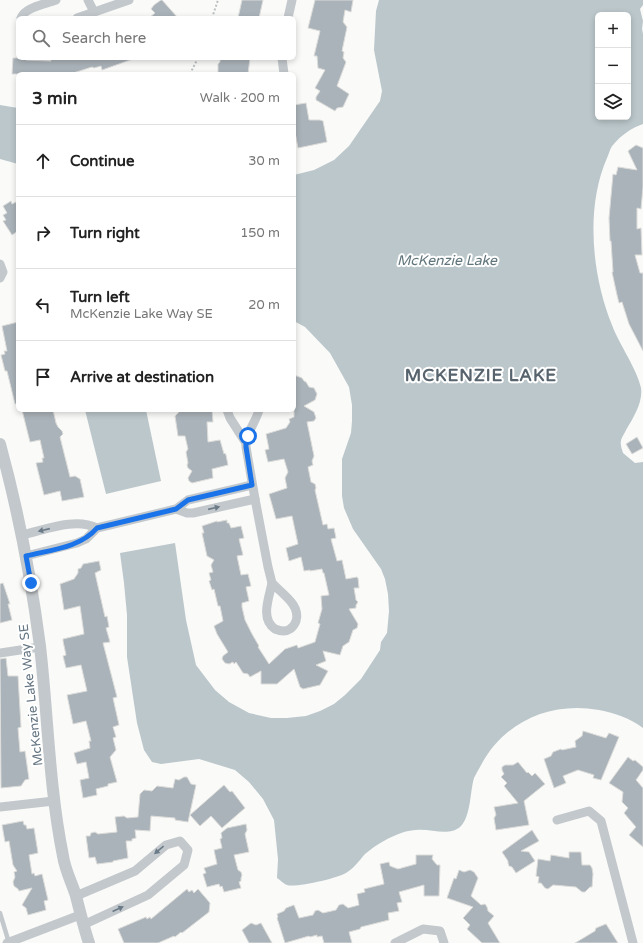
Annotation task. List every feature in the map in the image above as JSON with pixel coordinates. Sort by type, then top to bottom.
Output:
[{"type":"street","points":[[22,16],[27,10],[56,0]]},
{"type":"street","points":[[88,0],[94,12]]},
{"type":"street","points":[[83,16],[129,0]]},
{"type":"street","points":[[288,16],[292,0]]},
{"type":"street","points":[[282,60],[284,72]]},
{"type":"street","points":[[0,264],[3,272],[0,278]]},
{"type":"street","points":[[228,412],[246,442],[252,485],[272,584],[267,608],[268,621],[272,627],[278,631],[289,629],[295,623],[297,617],[296,610],[292,603],[272,584]]},
{"type":"street","points":[[246,442],[258,412]]},
{"type":"street","name":"McKenzie Lake Way SE","points":[[0,444],[3,465],[22,535],[40,647],[54,801],[63,858],[76,896],[81,920],[89,943]]},
{"type":"street","points":[[26,556],[77,543],[89,536],[97,528],[176,509],[188,500],[252,485]]},
{"type":"street","points":[[176,509],[184,512],[193,512],[255,499]]},
{"type":"street","points":[[22,535],[77,523],[97,528]]},
{"type":"street","points":[[0,653],[40,647]]},
{"type":"street","points":[[0,807],[54,801]]},
{"type":"street","points":[[557,820],[589,811],[601,821],[633,943]]},
{"type":"street","points":[[8,943],[81,920],[148,895],[184,865],[188,850],[180,842],[166,845],[135,871],[76,896]]},
{"type":"street","points":[[395,943],[423,929],[440,931],[444,943]]},
{"type":"lane","points":[[0,913],[8,943]]},
{"type":"path","points":[[213,16],[218,0]]},
{"type":"path","points":[[191,72],[197,60]]},
{"type":"water","name":"McKenzie Lake","points":[[379,0],[643,0],[643,5],[640,9],[643,21],[643,124],[635,127],[619,138],[611,148],[600,178],[596,198],[594,242],[596,264],[605,306],[615,332],[636,373],[641,388],[639,405],[622,438],[621,444],[623,453],[635,463],[643,462],[643,728],[633,721],[617,714],[581,708],[546,712],[530,718],[501,738],[478,769],[474,778],[468,811],[464,823],[460,827],[455,830],[444,832],[412,830],[404,832],[374,847],[365,854],[354,867],[342,875],[317,882],[292,886],[277,878],[278,859],[274,820],[263,799],[249,782],[235,770],[199,759],[161,764],[152,762],[144,750],[137,723],[127,657],[127,615],[120,553],[175,543],[186,620],[196,665],[215,690],[229,702],[249,713],[271,718],[287,718],[306,716],[320,711],[334,704],[361,679],[380,650],[381,642],[387,633],[389,611],[385,579],[381,569],[353,529],[344,508],[342,496],[342,459],[351,433],[352,421],[352,405],[349,387],[330,353],[305,327],[296,322],[296,174],[314,170],[334,160],[349,146],[380,101],[382,91],[374,50],[376,11]]},
{"type":"water","points":[[0,105],[16,108],[16,163],[0,159]]},
{"type":"water","points":[[86,412],[146,412],[161,481],[106,494]]},
{"type":"building","points":[[162,0],[176,16],[151,16],[155,13],[151,9]]},
{"type":"building","points":[[242,0],[263,0],[259,16],[238,16]]},
{"type":"building","points":[[315,0],[353,0],[351,12],[345,10],[343,22],[347,27],[342,51],[344,52],[343,58],[346,62],[337,86],[349,94],[343,107],[337,108],[335,111],[316,100],[316,97],[320,91],[315,88],[325,70],[318,68],[317,56],[314,56],[320,31],[308,28]]},
{"type":"building","points":[[13,58],[16,58],[16,60],[51,61],[130,60],[102,70],[101,66],[76,72],[16,72],[16,74],[12,74]]},
{"type":"building","points":[[220,60],[250,60],[248,72],[218,72],[218,64]]},
{"type":"building","points":[[306,103],[309,120],[323,121],[327,142],[298,148],[296,138],[296,105]]},
{"type":"building","points":[[636,145],[643,148],[643,187],[641,209],[637,208],[637,229],[641,228],[642,255],[635,255],[640,273],[643,273],[643,351],[629,324],[622,302],[619,303],[612,272],[609,218],[613,174],[616,175],[618,167],[637,170],[628,151]]},
{"type":"building","points":[[11,201],[12,204],[16,202],[16,232],[12,235],[3,221],[6,220],[3,215],[7,213],[3,206]]},
{"type":"building","points":[[16,322],[15,404],[7,371],[5,371],[1,355],[5,354],[4,351],[7,351],[2,326]]},
{"type":"building","points":[[296,376],[302,378],[309,387],[314,388],[317,394],[315,400],[304,406],[314,412],[316,418],[314,421],[307,422],[314,456],[312,461],[313,465],[308,467],[311,482],[315,484],[323,525],[327,524],[328,529],[334,528],[336,538],[331,539],[337,561],[342,560],[346,579],[358,578],[359,588],[354,588],[356,600],[358,602],[356,608],[349,609],[358,624],[357,628],[353,630],[349,642],[343,646],[340,655],[323,651],[326,661],[316,665],[328,671],[320,685],[303,689],[300,687],[294,669],[277,684],[261,684],[261,671],[250,677],[248,674],[243,673],[236,662],[234,664],[233,662],[229,664],[225,663],[222,659],[228,652],[214,626],[223,621],[220,606],[218,606],[214,589],[212,590],[209,581],[211,580],[209,573],[213,572],[211,565],[214,560],[207,556],[202,533],[204,533],[202,526],[217,521],[227,520],[227,523],[229,523],[231,528],[241,526],[244,538],[239,539],[243,555],[237,556],[241,575],[248,574],[251,586],[246,587],[249,601],[242,603],[242,607],[245,620],[259,646],[258,647],[269,664],[285,649],[297,645],[298,648],[315,642],[322,609],[321,596],[329,595],[324,573],[322,569],[304,571],[301,557],[289,561],[286,548],[298,544],[292,516],[276,519],[269,494],[287,488],[285,478],[288,472],[284,459],[268,462],[265,450],[269,449],[266,434],[286,428],[290,422],[289,419],[294,417],[294,412],[296,412]]},
{"type":"building","points":[[22,412],[53,412],[56,423],[63,434],[60,437],[70,477],[75,476],[80,479],[84,497],[62,501],[60,491],[44,495],[36,463],[43,462],[42,458],[44,458],[40,440],[30,442]]},
{"type":"building","points":[[179,412],[212,412],[213,422],[207,422],[208,442],[220,440],[228,465],[212,469],[213,478],[192,483],[189,481],[188,478],[192,471],[187,465],[186,452],[188,449],[185,436],[178,436],[175,416]]},
{"type":"building","points":[[637,437],[643,448],[632,454],[626,444]]},
{"type":"building","points":[[99,561],[101,570],[95,573],[105,617],[107,616],[109,627],[106,628],[110,642],[103,643],[117,697],[113,698],[119,725],[113,727],[116,737],[113,738],[116,750],[110,757],[117,782],[96,789],[97,795],[83,798],[80,780],[89,778],[86,762],[77,764],[74,753],[90,748],[89,741],[91,741],[86,721],[73,724],[67,695],[87,691],[81,665],[66,668],[63,656],[66,655],[63,639],[84,634],[80,606],[64,610],[60,584],[74,579],[78,573],[78,569],[81,568],[83,564]]},
{"type":"building","points":[[3,583],[10,604],[8,604],[12,620],[0,623],[0,584]]},
{"type":"building","points":[[6,658],[8,676],[18,676],[21,727],[18,728],[20,752],[25,751],[29,779],[25,780],[21,786],[1,788],[0,659]]},
{"type":"building","points":[[583,731],[606,738],[609,733],[619,737],[601,780],[593,778],[594,775],[578,770],[563,776],[566,783],[554,788],[544,759],[551,756],[553,752],[561,749],[576,747],[575,741],[582,736]]},
{"type":"building","points":[[628,757],[633,761],[635,760],[643,767],[643,770],[636,780],[643,788],[643,847],[629,835],[636,827],[624,813],[628,808],[622,802],[623,792],[609,783]]},
{"type":"building","points":[[518,762],[527,773],[528,772],[532,776],[535,773],[545,784],[524,801],[529,825],[496,830],[494,818],[496,815],[494,807],[518,803],[504,786],[507,783],[501,777],[504,774],[502,767],[505,765],[513,765]]},
{"type":"building","points":[[187,777],[191,784],[196,785],[188,822],[175,820],[175,818],[151,816],[150,831],[135,830],[136,838],[132,839],[132,841],[126,841],[128,858],[97,864],[95,857],[89,858],[86,836],[90,836],[91,833],[95,832],[98,834],[117,832],[115,817],[138,817],[140,794],[144,790],[152,791],[157,786],[173,788],[175,779],[179,780]]},
{"type":"building","points":[[224,785],[230,792],[232,791],[245,808],[222,828],[211,816],[200,826],[190,815]]},
{"type":"building","points":[[23,821],[27,829],[34,828],[38,853],[29,855],[32,874],[34,873],[35,876],[42,874],[48,900],[44,901],[46,910],[28,915],[26,908],[22,905],[32,888],[19,891],[14,886],[14,872],[17,871],[13,865],[9,841],[5,842],[2,825]]},
{"type":"building","points":[[246,824],[247,830],[245,834],[249,852],[234,855],[238,870],[242,875],[241,881],[239,882],[241,888],[224,892],[222,886],[220,887],[219,884],[207,887],[203,874],[206,873],[204,868],[217,864],[214,850],[222,848],[220,839],[222,838],[221,833],[227,828]]},
{"type":"building","points":[[532,830],[539,841],[521,851],[529,852],[535,861],[516,873],[512,867],[509,866],[508,861],[502,852]]},
{"type":"building","points":[[569,852],[581,852],[582,865],[590,865],[592,868],[592,887],[585,892],[582,892],[576,887],[553,885],[548,889],[541,883],[538,883],[539,877],[536,876],[538,859],[550,861],[551,855],[569,858]]},
{"type":"building","points":[[416,855],[433,855],[432,859],[437,865],[440,865],[439,896],[424,896],[424,885],[399,892],[402,902],[397,903],[399,911],[388,913],[389,920],[361,927],[360,929],[349,932],[352,943],[324,943],[322,936],[317,937],[317,935],[285,943],[277,914],[294,905],[299,918],[313,915],[315,911],[318,910],[323,913],[336,910],[339,905],[343,904],[348,908],[359,905],[357,894],[365,892],[364,889],[384,884],[380,864],[389,862],[390,866],[398,869],[416,864]]},
{"type":"building","points":[[459,870],[464,872],[470,870],[474,872],[478,878],[471,896],[481,905],[485,904],[488,911],[494,916],[488,923],[500,943],[482,943],[467,929],[470,925],[463,918],[473,907],[447,898],[454,878],[456,879]]},
{"type":"building","points":[[187,889],[189,892],[192,890],[194,893],[198,889],[210,903],[209,912],[175,937],[174,936],[158,943],[124,943],[118,929],[146,917],[147,919],[150,917],[151,919]]},
{"type":"building","points":[[251,923],[256,925],[261,923],[272,943],[249,943],[242,930]]},
{"type":"building","points":[[606,924],[618,943],[575,943],[595,931],[596,928]]},
{"type":"district","name":"MCKENZIE LAKE","points":[[481,375]]},
{"type":"route","points":[[31,583],[26,556],[77,543],[89,536],[97,528],[176,509],[188,500],[252,485],[246,447],[248,436]]}]
